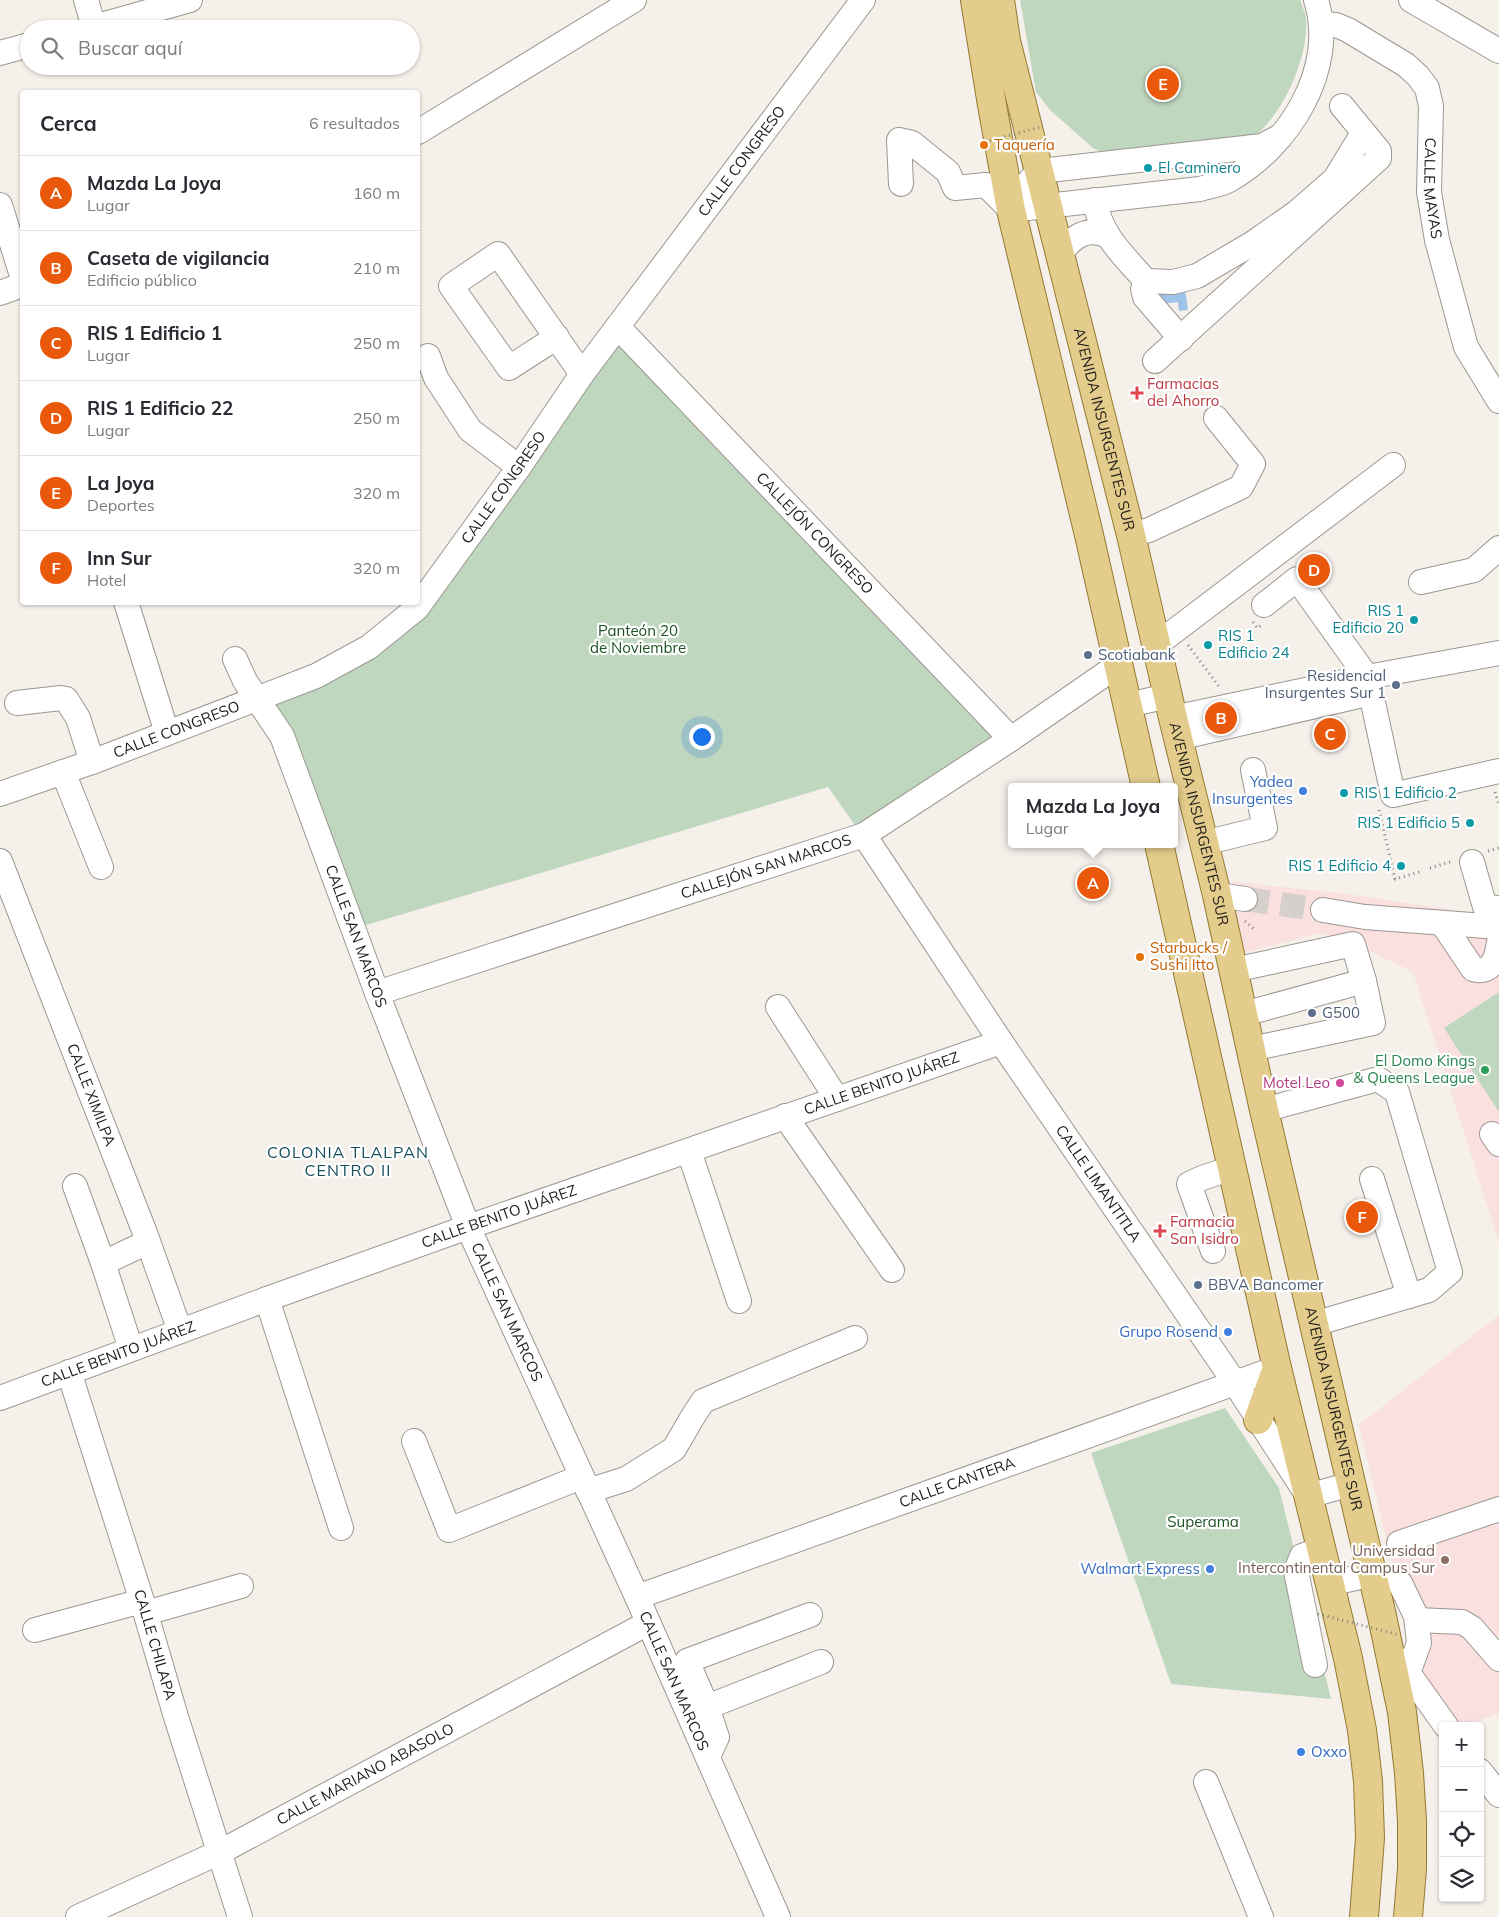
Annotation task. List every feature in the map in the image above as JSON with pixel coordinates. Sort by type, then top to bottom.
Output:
[{"type":"main road","name":"AVENIDA INSURGENTES SUR","points":[[981,2],[1006,41],[1049,205],[1131,535],[1217,895],[1264,1110],[1351,1484],[1382,1554],[1402,1634],[1402,1712],[1409,1773],[1412,1869],[1408,1917]]},
{"type":"main road","name":"AVENIDA INSURGENTES SUR","points":[[981,2],[1011,210],[1089,535],[1145,783]]},
{"type":"main road","points":[[1160,848],[1278,1368],[1348,1658],[1362,1730],[1368,1782],[1370,1838],[1364,1917]]},
{"type":"main road","points":[[1258,1420],[1278,1368]]},
{"type":"street","points":[[86,0],[89,20]]},
{"type":"street","points":[[119,20],[190,0]]},
{"type":"street","points":[[420,131],[634,0]]},
{"type":"street","name":"CALLE CONGRESO","points":[[420,603],[519,467],[582,374],[863,0]]},
{"type":"street","points":[[1011,210],[1200,189],[1228,181],[1255,163],[1284,135],[1299,113],[1313,78],[1320,52],[1321,24],[1316,0]]},
{"type":"street","points":[[1412,0],[1499,51]]},
{"type":"street","name":"CALLE MAYAS","points":[[1321,24],[1336,25],[1348,30],[1406,65],[1427,88],[1431,106],[1429,192],[1437,240],[1466,347],[1499,401]]},
{"type":"street","points":[[0,53],[20,47]]},
{"type":"street","points":[[1156,361],[1379,158],[1379,151],[1342,106]]},
{"type":"street","points":[[1095,200],[1096,211],[1103,232],[1146,281],[1173,282],[1198,276],[1253,243],[1296,213],[1335,179],[1363,133]]},
{"type":"street","points":[[1011,210],[1019,194],[1030,179],[1040,171],[1262,146],[1284,135]]},
{"type":"street","points":[[901,184],[899,140],[912,143],[948,172],[955,188],[986,185],[1011,210]]},
{"type":"street","points":[[0,205],[20,270]]},
{"type":"street","points":[[1060,254],[1069,242],[1083,233],[1090,231],[1103,232]]},
{"type":"street","points":[[557,337],[509,368],[451,286],[498,254],[557,337],[582,374]]},
{"type":"street","points":[[1146,281],[1143,288],[1145,297],[1181,339]]},
{"type":"street","points":[[0,293],[20,286]]},
{"type":"street","name":"CALLEJÓN CONGRESO","points":[[618,327],[1011,739]]},
{"type":"street","points":[[428,356],[436,378],[470,430],[519,467]]},
{"type":"street","points":[[1131,535],[1149,530],[1241,487],[1253,464],[1216,418]]},
{"type":"street","points":[[1156,645],[1393,464]]},
{"type":"street","points":[[1421,582],[1474,570],[1498,550]]},
{"type":"street","points":[[1264,605],[1297,579],[1367,677]]},
{"type":"street","points":[[127,605],[167,733]]},
{"type":"street","name":"CALLE CONGRESO","points":[[0,794],[92,762],[316,676],[368,647],[418,605]]},
{"type":"street","points":[[1173,717],[1367,677],[1499,653]]},
{"type":"street","name":"CALLE SAN MARCOS","points":[[235,659],[246,681],[282,736],[377,992],[468,1227],[637,1597],[778,1917]]},
{"type":"street","name":"CALLEJÓN SAN MARCOS","points":[[377,992],[864,835],[1011,739],[1118,665]]},
{"type":"street","points":[[1128,705],[1173,717],[1371,694],[1392,795],[1496,778]]},
{"type":"street","points":[[17,703],[66,699],[78,718],[92,762]]},
{"type":"street","points":[[1204,843],[1265,828],[1253,770]]},
{"type":"street","points":[[63,772],[101,867]]},
{"type":"street","name":"CALLE LIMANTITLA","points":[[864,835],[1001,1042],[1235,1383],[1308,1496]]},
{"type":"street","name":"CALLE XIMILPA","points":[[0,861],[148,1242],[180,1331]]},
{"type":"street","points":[[1472,862],[1485,907],[1499,908]]},
{"type":"street","points":[[1217,895],[1246,899]]},
{"type":"street","points":[[1323,910],[1365,917],[1499,928]]},
{"type":"street","points":[[1442,923],[1473,969],[1481,972],[1487,970],[1497,958],[1499,942]]},
{"type":"street","points":[[1234,970],[1353,944],[1373,1023],[1251,1050]]},
{"type":"street","points":[[1243,1008],[1363,978]]},
{"type":"street","points":[[778,1007],[837,1099]]},
{"type":"street","name":"CALLE BENITO JUÁREZ","points":[[0,1398],[468,1227],[1001,1042]]},
{"type":"street","points":[[1264,1110],[1378,1079],[1397,1092],[1450,1272],[1429,1290],[1314,1324]]},
{"type":"street","points":[[785,1116],[892,1270]]},
{"type":"street","points":[[689,1151],[739,1301]]},
{"type":"street","points":[[1214,1251],[1189,1184],[1232,1168]]},
{"type":"street","points":[[1372,1179],[1409,1296]]},
{"type":"street","points":[[75,1186],[131,1349]]},
{"type":"street","points":[[103,1263],[148,1242]]},
{"type":"street","points":[[268,1299],[341,1528]]},
{"type":"street","points":[[414,1441],[449,1530],[585,1484],[626,1479],[674,1449],[703,1401],[855,1338]]},
{"type":"street","name":"CALLE CANTERA","points":[[637,1597],[1278,1368]]},
{"type":"street","name":"CALLE CHILAPA","points":[[70,1372],[144,1607],[176,1717],[240,1917]]},
{"type":"street","points":[[1308,1496],[1351,1484]]},
{"type":"street","points":[[1329,1584],[1382,1554],[1499,1510]]},
{"type":"street","points":[[1315,1665],[1296,1570],[1302,1556],[1321,1549]]},
{"type":"street","points":[[1382,1554],[1392,1577],[1400,1583],[1416,1616],[1402,1634],[1408,1673],[1443,1722]]},
{"type":"street","points":[[35,1630],[241,1586]]},
{"type":"street","points":[[708,1757],[717,1737],[707,1707],[687,1661],[810,1615]]},
{"type":"street","points":[[1402,1634],[1462,1622],[1472,1628],[1499,1660]]},
{"type":"street","name":"CALLE MARIANO ABASOLO","points":[[78,1917],[220,1852],[648,1623]]},
{"type":"street","points":[[1402,1634],[1419,1643],[1408,1673]]},
{"type":"street","points":[[707,1707],[821,1662]]},
{"type":"street","points":[[1484,1769],[1499,1767]]},
{"type":"street","points":[[1484,1774],[1499,1794]]},
{"type":"street","points":[[1206,1782],[1261,1917]]},
{"type":"path","points":[[985,142],[1041,128]]},
{"type":"path","points":[[1496,778],[1499,804]]},
{"type":"path","points":[[1318,1614],[1402,1634]]},
{"type":"shaded area","points":[[1225,881],[1340,893],[1499,917],[1499,1243],[1413,972],[1357,945],[1320,933],[1241,954]]},
{"type":"shaded area","name":"Universidad Intercontinental Campus Sur","points":[[1499,1315],[1499,1713],[1475,1722],[1443,1722],[1424,1696],[1359,1425]]},
{"type":"green space","points":[[1020,0],[1300,0],[1306,18],[1306,33],[1298,67],[1284,101],[1263,128],[1252,138],[1112,157],[1093,148],[1050,110],[1036,92]]},
{"type":"green space","name":"Panteón 20 de Noviembre","points":[[617,331],[1003,736],[859,831],[828,787],[363,926],[263,696],[419,608]]},
{"type":"green space","name":"El Domo Kings & Queens League","points":[[1499,992],[1499,1112],[1444,1028]]},
{"type":"green space","name":"Superama","points":[[1225,1408],[1279,1488],[1331,1699],[1171,1684],[1091,1453]]},
{"type":"water","points":[[1185,289],[1188,310],[1179,311],[1178,302],[1160,304],[1159,292]]},
{"type":"tunnel","points":[[1245,899],[1323,910]]},
{"type":"place","name":"La Joya","points":[[1163,84]]},
{"type":"place","name":"Taquería","points":[[984,145]]},
{"type":"place","name":"El Caminero","points":[[1148,168]]},
{"type":"place","name":"Farmacias del Ahorro","points":[[1137,393]]},
{"type":"place","name":"RIS 1 Edificio 22","points":[[1314,570]]},
{"type":"place","name":"RIS 1 Edificio 20","points":[[1414,620]]},
{"type":"place","name":"RIS 1 Edificio 24","points":[[1208,645]]},
{"type":"place","name":"Scotiabank","points":[[1088,655]]},
{"type":"place","name":"Residencial Insurgentes Sur 1","points":[[1396,685]]},
{"type":"place","name":"Caseta de vigilancia","points":[[1221,718]]},
{"type":"place","name":"RIS 1 Edificio 1","points":[[1330,734]]},
{"type":"place","name":"Yadea Insurgentes","points":[[1303,791]]},
{"type":"place","name":"RIS 1 Edificio 2","points":[[1344,793]]},
{"type":"place","name":"RIS 1 Edificio 5","points":[[1470,823]]},
{"type":"place","name":"RIS 1 Edificio 4","points":[[1401,866]]},
{"type":"place","name":"Mazda La Joya","points":[[1093,883]]},
{"type":"place","name":"Starbucks / Sushi Itto","points":[[1140,957]]},
{"type":"place","name":"G500","points":[[1312,1013]]},
{"type":"place","name":"El Domo Kings & Queens League","points":[[1485,1070]]},
{"type":"place","name":"Motel Leo","points":[[1340,1083]]},
{"type":"place","name":"Inn Sur","points":[[1362,1217]]},
{"type":"place","name":"Farmacia San Isidro","points":[[1160,1231]]},
{"type":"place","name":"BBVA Bancomer","points":[[1198,1285]]},
{"type":"place","name":"Grupo Rosend","points":[[1228,1332]]},
{"type":"place","name":"Universidad Intercontinental Campus Sur","points":[[1445,1560]]},
{"type":"place","name":"Walmart Express","points":[[1210,1569]]},
{"type":"place","name":"Oxxo","points":[[1301,1752]]},
{"type":"district","name":"COLONIA TLALPAN CENTRO II","points":[[348,1161]]}]
